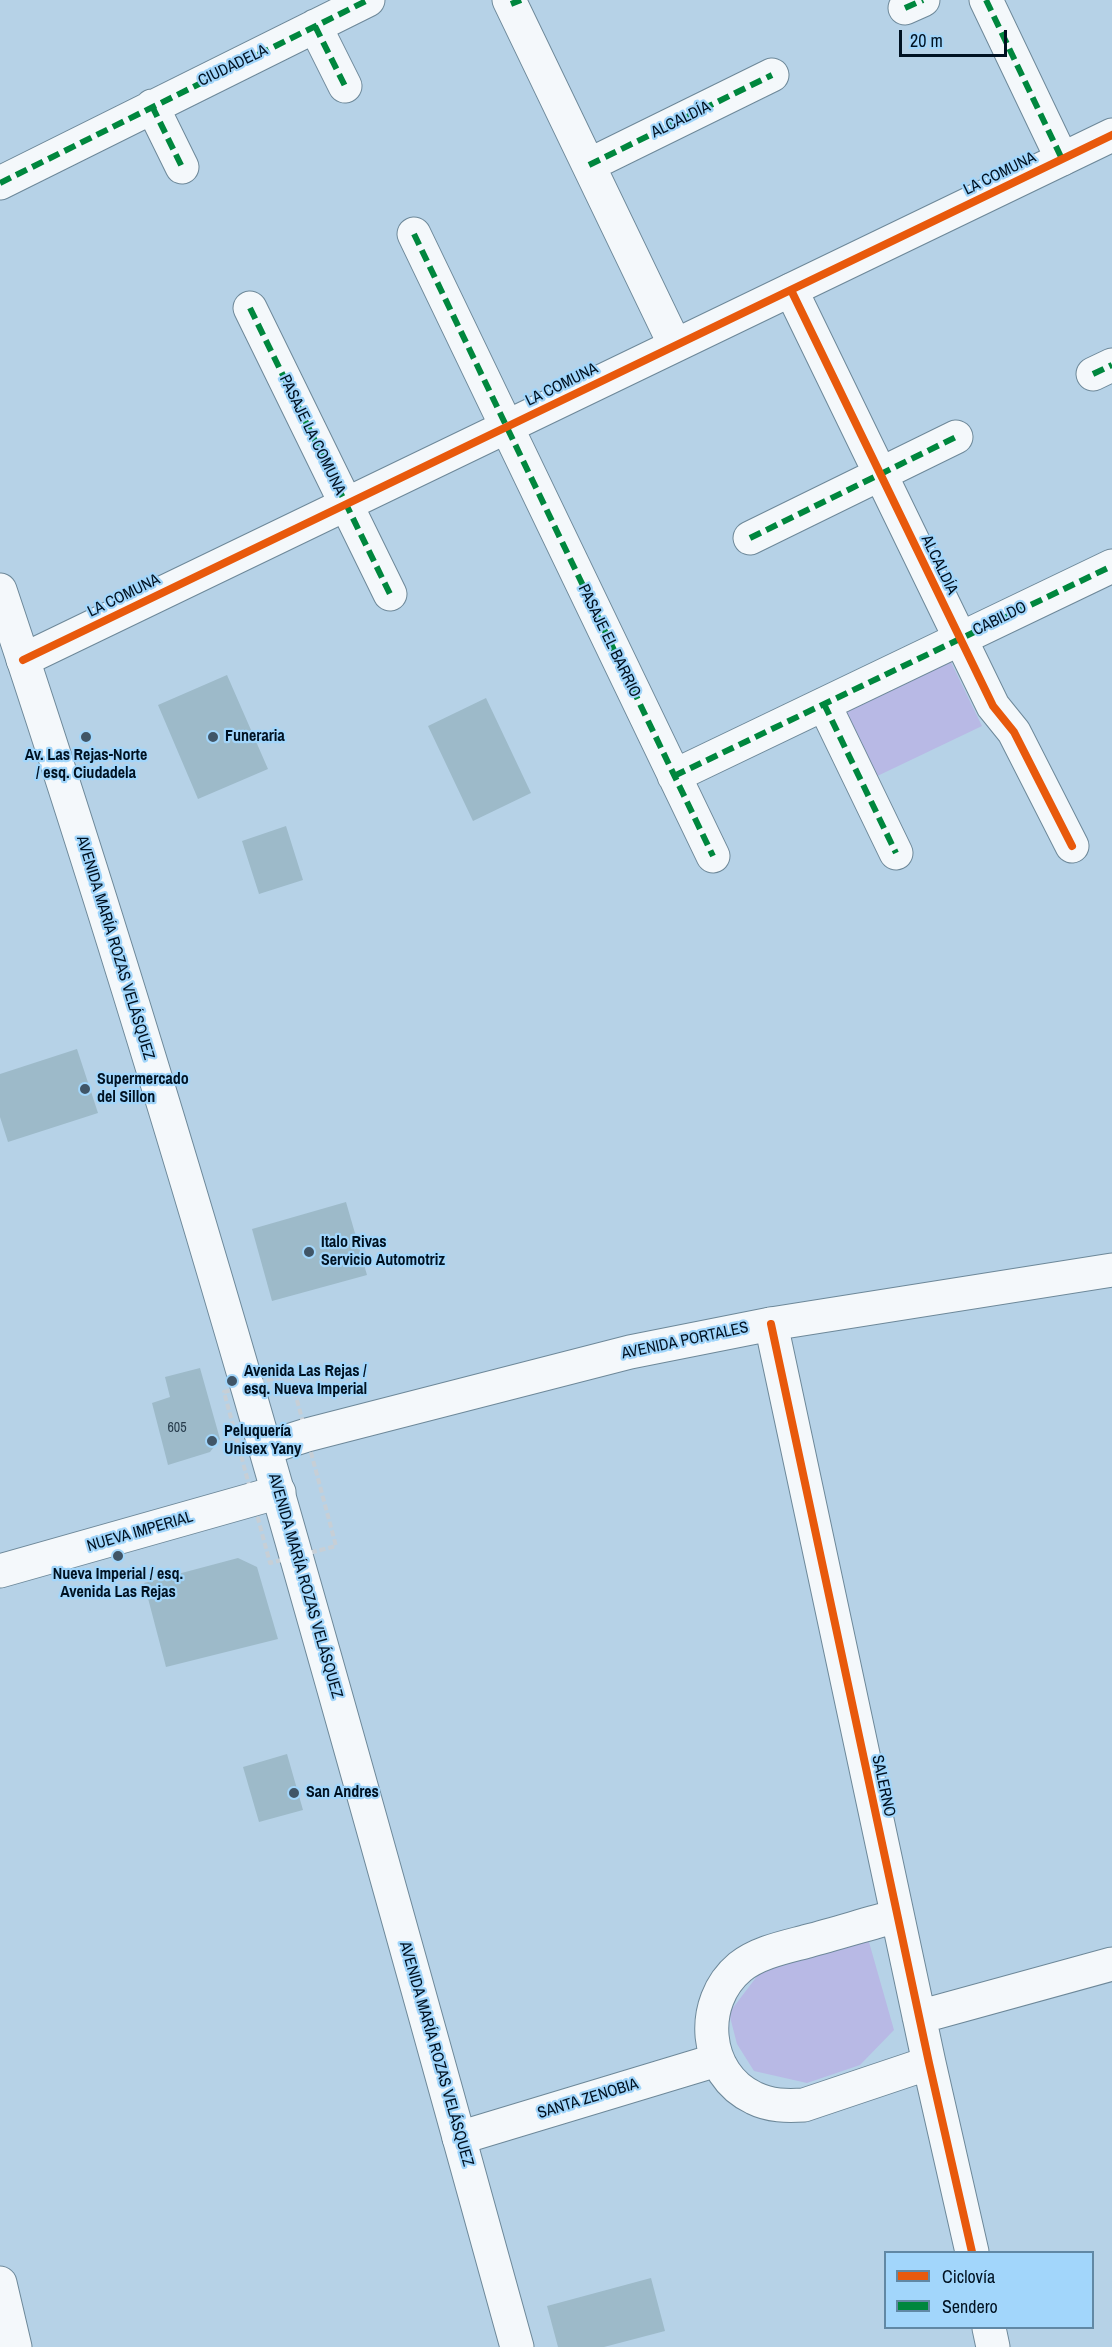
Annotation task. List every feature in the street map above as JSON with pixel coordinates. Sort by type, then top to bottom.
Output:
[{"type":"street","name":"CIUDADELA","points":[[0,183],[368,0]]},
{"type":"street","points":[[986,0],[1062,159]]},
{"type":"street","points":[[514,1],[675,345]]},
{"type":"street","points":[[315,26],[345,86]]},
{"type":"street","name":"ALCALDÍA","points":[[589,165],[772,75]]},
{"type":"street","points":[[152,106],[182,167]]},
{"type":"street","name":"LA COMUNA","points":[[23,660],[1112,135]]},
{"type":"street","points":[[414,234],[506,427]]},
{"type":"street","name":"ALCALDÍA","points":[[791,290],[993,706],[1014,732],[1072,846]]},
{"type":"street","name":"PASAJE LA COMUNA","points":[[250,308],[390,594]]},
{"type":"street","name":"PASAJE EL BARRIO","points":[[506,427],[713,856]]},
{"type":"street","points":[[750,538],[956,438]]},
{"type":"street","name":"CABILDO","points":[[674,776],[1112,566]]},
{"type":"street","name":"AVENIDA MARÍA ROZAS VELÁSQUEZ","points":[[0,590],[142,1034],[279,1492],[517,2347]]},
{"type":"street","points":[[824,704],[896,853]]},
{"type":"street","name":"AVENIDA PORTALES","points":[[266,1448],[307,1435],[630,1352],[771,1324],[1112,1270]]},
{"type":"street","name":"SALERNO","points":[[771,1324],[897,1916],[972,2251]]},
{"type":"street","name":"NUEVA IMPERIAL","points":[[0,1571],[279,1492]]},
{"type":"street","points":[[897,1916],[768,1953],[742,1966],[722,1988],[712,2016],[712,2039],[717,2060],[725,2073],[745,2093],[765,2103],[784,2106],[804,2105],[929,2063]]},
{"type":"street","points":[[919,2017],[1112,1964]]},
{"type":"street","name":"SANTA ZENOBIA","points":[[459,2138],[717,2060]]},
{"type":"street","points":[[0,2283],[15,2347]]},
{"type":"street","points":[[988,2329],[993,2347]]},
{"type":"shaded area","points":[[949,658],[982,726],[869,780],[835,710]]},
{"type":"shaded area","points":[[869,1942],[894,2030],[860,2065],[807,2083],[754,2071],[737,2044],[729,2013],[761,1971],[816,1945]]},
{"type":"building","name":"Funeraria","points":[[227,675],[268,769],[198,799],[158,705]]},
{"type":"building","points":[[486,698],[531,793],[473,821],[428,726]]},
{"type":"building","points":[[286,826],[303,880],[259,894],[242,841]]},
{"type":"building","points":[[77,1049],[98,1113],[8,1142],[0,1117],[0,1074]]},
{"type":"building","name":"Italo Rivas Servicio Automotriz","points":[[346,1202],[367,1275],[272,1301],[252,1229]]},
{"type":"building","points":[[200,1368],[220,1439],[210,1452],[168,1465],[152,1403],[170,1397],[165,1377]]},
{"type":"building","points":[[238,1558],[257,1567],[278,1639],[166,1667],[144,1583]]},
{"type":"building","points":[[287,1754],[303,1810],[259,1822],[243,1767]]},
{"type":"building","points":[[651,2278],[665,2331],[604,2347],[558,2347],[547,2306]]},
{"type":"marked path","points":[[0,183],[368,0]]},
{"type":"marked path","points":[[511,4],[521,0]]},
{"type":"marked path","points":[[905,8],[923,0]]},
{"type":"marked path","points":[[986,0],[1062,159]]},
{"type":"marked path","points":[[315,26],[345,86]]},
{"type":"marked path","points":[[589,165],[772,75]]},
{"type":"marked path","points":[[152,106],[182,167]]},
{"type":"marked path","points":[[414,234],[713,856]]},
{"type":"marked path","points":[[250,308],[390,594]]},
{"type":"marked path","points":[[1093,374],[1112,365]]},
{"type":"marked path","points":[[750,538],[956,437]]},
{"type":"marked path","points":[[674,776],[1112,566]]},
{"type":"marked path","points":[[824,704],[896,853]]},
{"type":"cycle path","points":[[23,660],[1112,135]]},
{"type":"cycle path","points":[[791,290],[993,706],[1014,732],[1072,846]]},
{"type":"cycle path","points":[[771,1324],[929,2063],[972,2251]]},
{"type":"place","name":"Av. Las Rejas-Norte / esq. Ciudadela","points":[[86,737]]},
{"type":"place","name":"Funeraria","points":[[213,737]]},
{"type":"place","name":"Supermercado del Sillon","points":[[85,1089]]},
{"type":"place","name":"Italo Rivas Servicio Automotriz","points":[[309,1252]]},
{"type":"place","name":"Avenida Las Rejas / esq. Nueva Imperial","points":[[232,1381]]},
{"type":"place","name":"Peluquería Unisex Yany","points":[[212,1441]]},
{"type":"place","name":"Nueva Imperial / esq. Avenida Las Rejas","points":[[118,1556]]},
{"type":"place","name":"San Andres","points":[[294,1793]]}]
